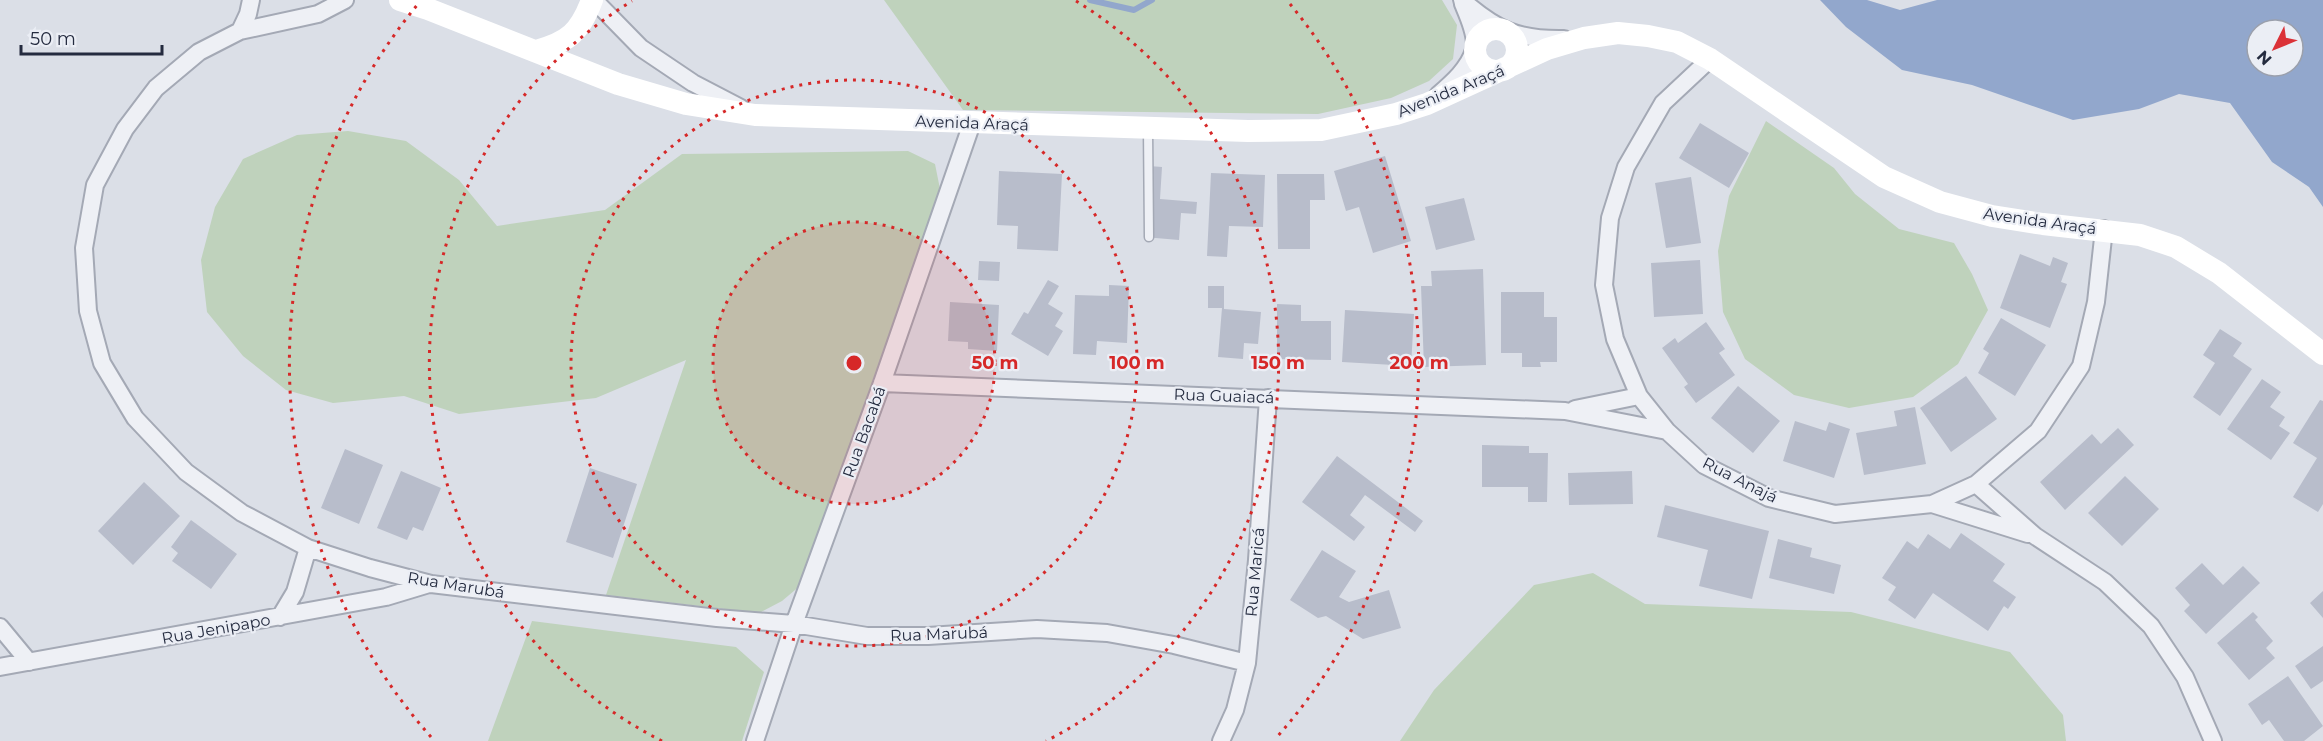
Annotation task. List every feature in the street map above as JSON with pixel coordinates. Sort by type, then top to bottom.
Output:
[{"type":"street","points":[[240,31],[248,14],[250,0]]},
{"type":"street","name":"Rua Marubá","points":[[345,0],[318,14],[240,31],[199,52],[156,88],[125,129],[95,185],[84,248],[88,311],[102,363],[135,418],[195,479],[242,513],[308,548],[431,584],[717,618],[794,624],[867,636],[928,636],[1037,629],[1107,633],[1174,645],[1247,663]]},
{"type":"street","name":"Avenida Araçá","points":[[400,0],[618,84],[686,104],[755,115],[1248,131],[1321,130],[1395,114],[1427,104],[1547,49],[1584,38],[1618,33],[1648,36],[1677,42],[1710,59],[1884,177],[1931,198],[1992,216],[2140,234],[2176,247],[2219,273],[2323,354]]},
{"type":"street","points":[[536,51],[556,46],[572,35],[585,20],[593,0],[641,48],[693,83],[755,115]]},
{"type":"street","points":[[1462,0],[1485,20],[1507,32],[1516,41],[1517,55],[1514,62],[1505,70],[1498,72],[1484,68],[1476,56],[1472,27],[1462,0]]},
{"type":"street","points":[[1427,104],[1463,70],[1480,36],[1486,31],[1500,29],[1548,39],[1584,38]]},
{"type":"street","name":"Rua Anajá","points":[[1710,59],[1663,103],[1626,167],[1610,218],[1604,285],[1615,339],[1639,396],[1667,430],[1704,465],[1769,498],[1835,514],[1932,504],[1976,484],[2038,430],[2081,366],[2096,302],[2104,229]]},
{"type":"street","name":"Rua Bacabá","points":[[755,741],[794,624],[882,383],[972,123]]},
{"type":"street","name":"Rua Guaiacá","points":[[882,383],[1565,411],[1667,430]]},
{"type":"street","name":"Rua Guaiacá","points":[[1565,411],[1639,396]]},
{"type":"street","name":"Rua Maricá","points":[[1221,741],[1235,710],[1247,663],[1257,560],[1268,398]]},
{"type":"street","points":[[1976,484],[2035,536],[2105,582],[2151,626],[2185,677],[2213,741]]},
{"type":"street","points":[[1932,504],[2035,536]]},
{"type":"street","points":[[280,617],[295,592],[308,548]]},
{"type":"street","name":"Rua Jenipapo","points":[[0,667],[386,597],[431,584]]},
{"type":"street","points":[[0,627],[29,662]]},
{"type":"lane","points":[[1148,128],[1149,237]]},
{"type":"green space","points":[[884,0],[1442,0],[1457,25],[1453,59],[1429,81],[1391,98],[1318,114],[963,110]]},
{"type":"green space","points":[[1766,121],[1834,168],[1855,194],[1899,229],[1954,243],[1972,274],[1988,310],[1958,364],[1913,397],[1849,408],[1794,395],[1745,359],[1723,312],[1718,251],[1729,196]]},
{"type":"green space","points":[[348,131],[406,141],[459,180],[497,226],[605,210],[682,154],[908,151],[935,164],[940,189],[801,585],[782,601],[759,613],[606,595],[686,360],[596,398],[459,414],[404,396],[333,403],[286,390],[243,356],[207,312],[201,260],[215,207],[243,159],[297,135]]},
{"type":"green space","points":[[1593,573],[1645,604],[1851,612],[2010,652],[2063,715],[2066,741],[1400,741],[1434,690],[1534,585]]},
{"type":"green space","points":[[532,621],[736,647],[764,672],[742,741],[488,741]]},
{"type":"water","points":[[1820,0],[1867,0],[1900,10],[1937,0],[2323,0],[2323,207],[2309,187],[2272,162],[2230,103],[2179,94],[2139,109],[2073,120],[1972,85],[1902,70],[1846,27]]},
{"type":"building","points":[[1700,123],[1749,153],[1729,188],[1679,158]]},
{"type":"building","points":[[1385,156],[1411,241],[1373,253],[1359,207],[1346,211],[1334,171]]},
{"type":"building","points":[[1149,166],[1162,167],[1160,199],[1197,202],[1196,214],[1181,213],[1179,240],[1144,237]]},
{"type":"building","points":[[999,171],[1062,174],[1058,251],[1017,249],[1018,226],[997,225]]},
{"type":"building","points":[[1211,173],[1265,175],[1263,227],[1229,226],[1227,257],[1207,256]]},
{"type":"building","points":[[1277,174],[1324,174],[1325,200],[1310,200],[1310,249],[1278,249]]},
{"type":"building","points":[[1691,177],[1701,243],[1666,248],[1655,183]]},
{"type":"building","points":[[1464,198],[1475,240],[1436,250],[1425,207]]},
{"type":"building","points":[[2020,254],[2050,266],[2053,257],[2068,263],[2061,282],[2067,284],[2050,328],[2000,308]]},
{"type":"building","points":[[1700,260],[1703,314],[1654,317],[1651,263]]},
{"type":"building","points":[[979,261],[1000,262],[999,281],[978,280]]},
{"type":"building","points":[[1483,269],[1486,365],[1424,367],[1421,286],[1432,286],[1431,271]]},
{"type":"building","points":[[1048,280],[1059,286],[1048,304],[1063,313],[1055,326],[1063,331],[1048,356],[1011,334],[1024,312],[1028,314]]},
{"type":"building","points":[[1109,285],[1129,286],[1127,343],[1097,341],[1096,355],[1073,354],[1075,295],[1109,296]]},
{"type":"building","points":[[1208,286],[1224,286],[1224,309],[1261,312],[1258,344],[1244,343],[1243,359],[1218,357],[1222,308],[1208,308]]},
{"type":"building","points":[[1501,292],[1544,292],[1544,317],[1557,317],[1557,362],[1540,362],[1541,367],[1522,367],[1522,353],[1501,353]]},
{"type":"building","points":[[950,302],[999,305],[997,351],[968,349],[968,342],[948,341]]},
{"type":"building","points":[[1277,304],[1301,305],[1301,321],[1331,321],[1331,360],[1277,359]]},
{"type":"building","points":[[1345,310],[1414,314],[1411,366],[1342,362]]},
{"type":"building","points":[[2001,318],[2046,345],[2015,396],[1978,373],[1989,353],[1983,349]]},
{"type":"building","points":[[1706,322],[1725,349],[1719,353],[1735,375],[1696,403],[1684,387],[1688,384],[1662,348],[1675,338],[1678,343]]},
{"type":"building","points":[[2220,329],[2242,343],[2233,356],[2252,369],[2220,416],[2193,397],[2215,363],[2203,355]]},
{"type":"building","points":[[1966,376],[1997,419],[1951,452],[1920,408]]},
{"type":"building","points":[[2262,379],[2281,392],[2270,407],[2285,417],[2279,426],[2290,433],[2271,460],[2227,429]]},
{"type":"building","points":[[1738,386],[1780,421],[1753,453],[1711,418]]},
{"type":"building","points":[[2320,400],[2323,401],[2323,504],[2318,512],[2293,497],[2317,458],[2293,443]]},
{"type":"building","points":[[1915,407],[1926,464],[1864,475],[1856,433],[1897,426],[1894,411]]},
{"type":"building","points":[[1795,421],[1826,431],[1829,422],[1850,429],[1834,478],[1783,461]]},
{"type":"building","points":[[2118,428],[2134,445],[2065,510],[2040,482],[2092,434],[2101,444]]},
{"type":"building","points":[[1482,445],[1529,446],[1529,453],[1548,453],[1547,502],[1528,502],[1528,487],[1482,487]]},
{"type":"building","points":[[345,449],[383,465],[359,524],[321,508]]},
{"type":"building","points":[[1337,456],[1423,521],[1415,532],[1365,495],[1350,515],[1365,527],[1354,541],[1302,502]]},
{"type":"building","points":[[590,468],[637,484],[613,558],[566,542]]},
{"type":"building","points":[[401,471],[441,488],[423,531],[413,527],[407,540],[377,528]]},
{"type":"building","points":[[1632,471],[1633,504],[1569,505],[1568,473]]},
{"type":"building","points":[[2125,476],[2159,509],[2122,546],[2088,513]]},
{"type":"building","points":[[144,482],[180,516],[133,565],[98,531]]},
{"type":"building","points":[[1665,505],[1769,531],[1752,599],[1699,586],[1708,550],[1657,537]]},
{"type":"building","points":[[191,520],[237,554],[211,589],[172,561],[178,553],[171,547]]},
{"type":"building","points":[[1961,533],[2005,564],[1993,581],[2016,597],[2008,609],[2004,606],[1988,631],[1933,593],[1915,619],[1888,600],[1896,587],[1882,578],[1907,541],[1918,549],[1928,534],[1950,549]]},
{"type":"building","points":[[1778,539],[1812,548],[1810,557],[1841,565],[1834,594],[1769,578]]},
{"type":"building","points":[[1322,550],[1356,571],[1339,597],[1349,602],[1389,590],[1401,628],[1363,639],[1326,616],[1318,618],[1290,600]]},
{"type":"building","points":[[2202,563],[2223,585],[2243,566],[2260,583],[2206,634],[2184,611],[2190,605],[2175,588]]},
{"type":"building","points":[[2323,591],[2323,618],[2310,603]]},
{"type":"building","points":[[2253,612],[2258,617],[2255,620],[2273,641],[2266,648],[2275,658],[2249,680],[2217,643]]},
{"type":"building","points":[[2323,646],[2323,681],[2311,689],[2295,666]]},
{"type":"building","points":[[2288,676],[2323,726],[2304,741],[2284,741],[2269,720],[2262,725],[2248,704]]},
{"type":"waterway","points":[[1090,0],[1134,10],[1152,0]]}]
